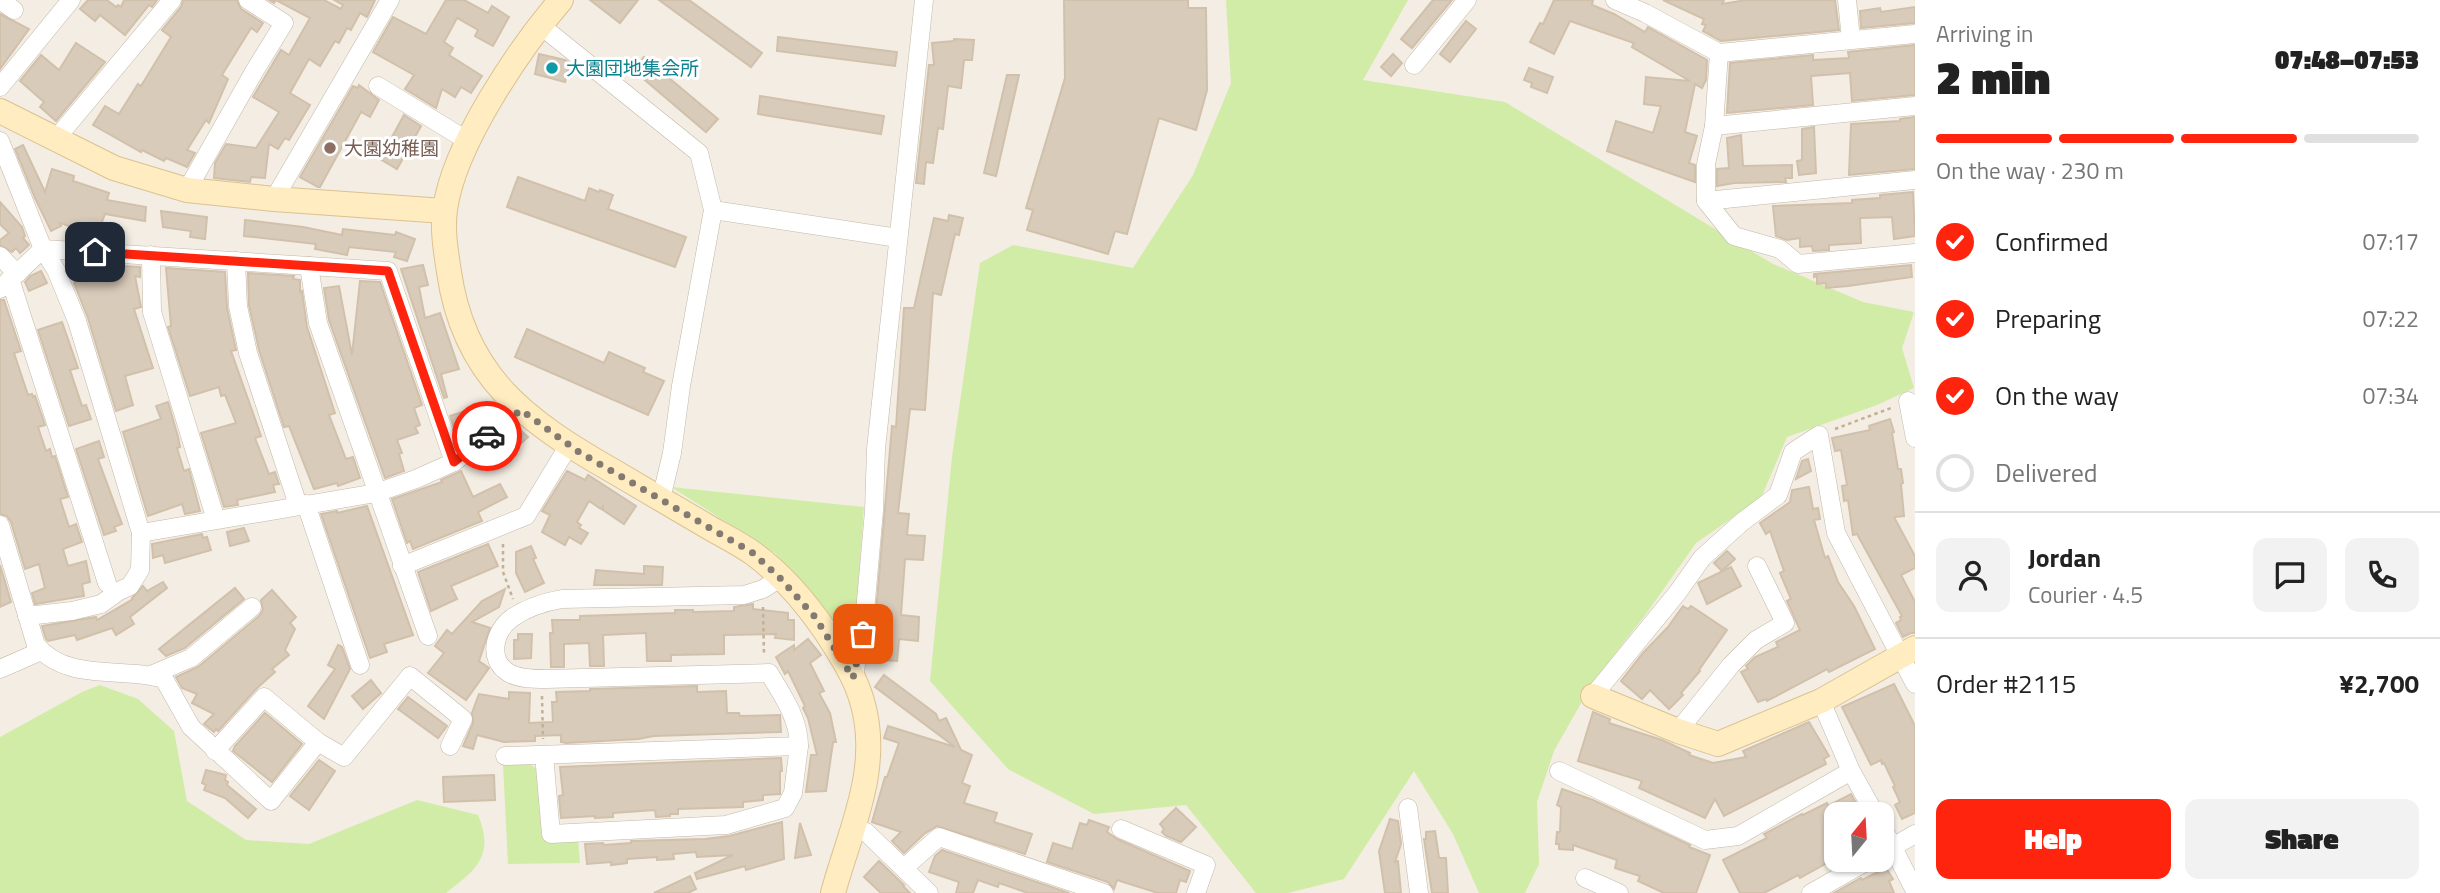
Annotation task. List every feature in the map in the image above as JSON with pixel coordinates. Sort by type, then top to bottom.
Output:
[{"type":"street","points":[[0,87],[71,0]]},
{"type":"street","points":[[55,140],[172,0]]},
{"type":"street","points":[[187,190],[284,23],[248,0]]},
{"type":"street","points":[[274,199],[390,0]]},
{"type":"street","points":[[561,0],[540,24],[498,88],[468,141],[444,211],[452,294],[470,345],[490,377],[521,410],[569,445],[753,553],[771,583],[815,617],[853,678],[863,702],[868,730],[868,763],[854,828],[833,893]]},
{"type":"street","points":[[853,678],[863,634],[874,511],[876,449],[924,0]]},
{"type":"street","points":[[1414,65],[1467,0]]},
{"type":"street","points":[[1615,0],[1645,13],[1718,53],[1915,34]]},
{"type":"street","points":[[1847,0],[1851,39]]},
{"type":"street","points":[[540,24],[699,153],[713,209],[681,386],[672,453],[661,499]]},
{"type":"street","points":[[1718,53],[1714,126],[1706,164],[1706,201],[1734,236],[1780,249],[1798,264],[1915,253]]},
{"type":"street","points":[[378,86],[468,141]]},
{"type":"street","points":[[1714,126],[1915,106]]},
{"type":"street","points":[[0,111],[114,168],[187,190],[444,211]]},
{"type":"street","points":[[0,141],[6,173],[56,270],[77,321],[141,533],[140,570],[130,586],[101,604],[72,611],[27,616]]},
{"type":"street","points":[[1706,201],[1915,180]]},
{"type":"street","points":[[713,209],[898,238]]},
{"type":"street","points":[[9,280],[43,249],[388,271],[454,462]]},
{"type":"street","points":[[151,255],[152,312],[216,520]]},
{"type":"street","points":[[0,256],[107,583]]},
{"type":"street","points":[[236,261],[238,306],[248,353],[360,665]]},
{"type":"street","points":[[309,266],[318,323],[428,636]]},
{"type":"street","points":[[141,533],[376,493],[454,462],[521,410]]},
{"type":"street","points":[[1911,412],[1915,438]]},
{"type":"street","points":[[1908,651],[1821,701],[1718,744],[1678,731],[1593,696],[1678,592],[1702,558],[1742,522],[1778,495],[1793,452],[1819,435],[1836,533],[1908,651],[1915,684]]},
{"type":"street","points":[[402,566],[526,516],[569,445]]},
{"type":"street","points":[[0,525],[36,645],[41,651],[66,665],[103,673],[151,675],[164,679],[191,727],[271,801],[318,742]]},
{"type":"street","points":[[1678,731],[1731,665],[1756,640],[1785,623],[1757,566]]},
{"type":"street","points":[[544,755],[551,834],[726,825],[785,808],[793,793],[799,731],[788,705],[769,673],[541,679],[509,673],[501,667],[496,658],[496,638],[505,625],[518,614],[544,602],[562,599],[744,595],[771,583]]},
{"type":"street","points":[[151,675],[191,658],[252,607]]},
{"type":"street","points":[[0,668],[41,651]]},
{"type":"street","points":[[215,751],[264,697],[318,742],[344,757],[410,676],[463,719],[450,746]]},
{"type":"street","points":[[1821,701],[1851,771],[1868,802]]},
{"type":"street","points":[[505,756],[799,746]]},
{"type":"street","points":[[1559,771],[1705,840],[1738,836],[1851,771]]},
{"type":"street","points":[[1408,808],[1419,893]]},
{"type":"street","points":[[854,828],[866,832],[929,893]]},
{"type":"street","points":[[1121,829],[1206,865],[1196,893]]},
{"type":"street","points":[[1894,846],[1915,834]]},
{"type":"street","points":[[905,867],[939,836],[1104,893]]},
{"type":"street","points":[[1894,859],[1915,891]]},
{"type":"street","points":[[1811,893],[1848,872]]},
{"type":"street","points":[[1585,878],[1619,893]]},
{"type":"path","points":[[1819,435],[1911,412]]},
{"type":"path","points":[[497,528],[504,548],[503,572],[518,614]]},
{"type":"path","points":[[764,673],[771,583]]},
{"type":"path","points":[[541,679],[544,755]]},
{"type":"green space","points":[[1226,0],[1408,0],[1363,80],[1505,102],[1773,264],[1863,302],[1914,312],[1902,348],[1914,388],[1877,405],[1787,437],[1761,498],[1696,543],[1593,682],[1554,751],[1537,802],[1539,864],[1525,893],[1479,893],[1453,834],[1414,771],[1344,879],[1288,893],[1256,893],[1186,805],[1094,814],[1008,769],[930,681],[952,457],[980,263],[1013,245],[1133,268],[1193,175],[1231,83]]},
{"type":"green space","points":[[671,487],[864,507],[854,642],[775,553]]},
{"type":"green space","points":[[100,685],[138,699],[174,731],[187,801],[246,840],[309,844],[417,800],[478,815],[484,841],[480,861],[446,893],[0,893],[0,737]]},
{"type":"green space","points":[[527,762],[538,770],[542,837],[578,840],[580,863],[508,864],[503,764]]},
{"type":"building","points":[[88,0],[107,0],[116,7],[121,7],[124,0],[157,0],[152,7],[149,5],[125,35],[100,15],[95,21],[80,9]]},
{"type":"building","points":[[183,0],[237,0],[241,9],[263,23],[257,32],[251,28],[222,75],[228,79],[209,123],[206,120],[187,150],[195,153],[187,167],[166,158],[164,161],[142,150],[141,152],[93,125],[105,106],[119,114],[138,84],[141,86],[171,37],[162,30],[181,7]]},
{"type":"building","points":[[276,0],[324,0],[341,9],[343,5],[334,0],[375,0],[367,17],[360,13],[351,30],[347,28],[339,43],[335,41],[320,66],[309,59],[290,93],[310,105],[289,140],[285,138],[278,149],[269,144],[265,178],[251,177],[250,182],[214,178],[215,163],[226,144],[256,148],[279,112],[253,97],[281,50],[289,55],[310,18]]},
{"type":"building","points":[[446,0],[464,0],[488,13],[492,6],[509,17],[493,46],[475,36],[478,30],[457,18],[444,42],[453,48],[449,55],[482,76],[471,93],[461,87],[455,97],[442,89],[436,108],[405,89],[414,75],[373,52],[393,17],[426,34]]},
{"type":"building","points":[[590,0],[638,0],[620,23]]},
{"type":"building","points":[[659,0],[689,0],[762,53],[751,67]]},
{"type":"building","points":[[1064,0],[1188,0],[1188,8],[1206,8],[1207,90],[1196,130],[1159,118],[1127,234],[1115,231],[1108,254],[1027,230],[1033,210],[1026,208],[1065,78]]},
{"type":"building","points":[[1433,0],[1452,0],[1412,48],[1401,39]]},
{"type":"building","points":[[1554,0],[1593,0],[1592,5],[1645,32],[1648,27],[1707,60],[1706,80],[1702,88],[1695,84],[1685,132],[1697,136],[1689,163],[1695,165],[1695,182],[1607,151],[1616,121],[1653,133],[1661,106],[1644,104],[1646,77],[1690,81],[1632,47],[1634,43],[1570,21],[1554,54],[1530,42],[1540,23],[1543,24]]},
{"type":"building","points":[[1663,0],[1724,0],[1722,4],[1746,0],[1835,0],[1839,30],[1721,41],[1703,31],[1706,25],[1702,24],[1704,19]]},
{"type":"building","points":[[1915,7],[1915,23],[1861,28],[1860,11],[1880,8],[1881,12]]},
{"type":"building","points":[[0,14],[29,29],[0,69]]},
{"type":"building","points":[[1466,21],[1476,29],[1450,62],[1440,54]]},
{"type":"building","points":[[778,37],[897,52],[895,66],[777,51]]},
{"type":"building","points":[[954,39],[974,40],[972,60],[964,60],[961,88],[948,86],[943,129],[938,128],[933,163],[926,162],[924,184],[916,183],[929,65],[934,65],[932,43]]},
{"type":"building","points":[[76,43],[105,62],[56,121],[40,107],[44,102],[20,81],[41,55],[59,70]]},
{"type":"building","points":[[1915,45],[1915,95],[1852,101],[1850,73],[1811,76],[1813,105],[1727,113],[1730,63],[1813,55],[1813,60],[1849,58],[1848,52]]},
{"type":"building","name":"大園団地集会所","points":[[539,54],[570,63],[565,82],[535,74]]},
{"type":"building","points":[[1393,54],[1402,63],[1391,76],[1381,67]]},
{"type":"building","points":[[644,57],[718,119],[706,132],[633,70]]},
{"type":"building","points":[[1529,68],[1553,77],[1547,93],[1531,87],[1532,83],[1524,80]]},
{"type":"building","points":[[1007,75],[1019,75],[996,176],[984,173]]},
{"type":"building","name":"大園幼稚園","points":[[359,85],[379,100],[370,117],[361,112],[318,187],[300,177],[353,86],[358,88]]},
{"type":"building","points":[[760,96],[884,116],[881,134],[758,114]]},
{"type":"building","points":[[404,115],[421,126],[397,169],[380,159]]},
{"type":"building","points":[[1915,117],[1915,169],[1849,175],[1851,124],[1900,121]]},
{"type":"building","points":[[1814,127],[1816,173],[1799,175],[1797,161],[1802,160],[1802,129]]},
{"type":"building","points":[[1741,135],[1743,166],[1792,165],[1792,178],[1785,178],[1786,182],[1717,186],[1717,169],[1729,168],[1727,138]]},
{"type":"building","points":[[23,145],[45,192],[52,169],[74,176],[73,181],[109,193],[107,200],[146,207],[145,221],[105,214],[97,235],[60,223],[61,226],[51,231],[15,149]]},
{"type":"building","points":[[518,177],[585,201],[589,188],[613,195],[608,209],[686,237],[675,267],[507,207]]},
{"type":"building","points":[[1913,192],[1915,236],[1894,239],[1892,217],[1860,218],[1861,243],[1829,245],[1829,250],[1813,251],[1812,246],[1800,247],[1800,238],[1787,240],[1776,236],[1773,206],[1852,203],[1852,200]]},
{"type":"building","points":[[0,202],[22,227],[25,236],[23,238],[29,245],[20,253],[16,248],[12,252],[0,245],[0,240],[9,233],[0,224]]},
{"type":"building","points":[[161,211],[207,217],[205,239],[190,237],[191,231],[163,227]]},
{"type":"building","points":[[949,215],[963,218],[959,235],[955,234],[941,295],[933,293],[925,410],[910,409],[898,513],[909,514],[907,535],[925,536],[923,560],[905,559],[901,615],[919,617],[918,641],[899,639],[897,661],[869,659],[874,635],[892,426],[896,427],[904,308],[914,308],[934,218],[948,221]]},
{"type":"building","points":[[245,220],[342,235],[343,229],[395,235],[396,232],[415,239],[407,261],[394,257],[396,252],[349,247],[347,255],[315,249],[316,244],[244,236]]},
{"type":"building","points":[[84,264],[140,267],[140,277],[135,276],[141,307],[134,309],[153,368],[125,376],[133,405],[116,411],[88,318],[74,283],[77,281],[75,271],[85,270]]},
{"type":"building","points":[[423,265],[428,285],[419,287],[425,318],[440,313],[459,369],[441,374],[447,397],[444,398],[401,269]]},
{"type":"building","points":[[1911,265],[1912,277],[1848,286],[1826,288],[1826,283],[1817,284],[1817,276],[1814,277],[1814,274]]},
{"type":"building","points":[[166,268],[225,272],[227,308],[236,350],[231,351],[261,436],[255,438],[269,474],[275,472],[279,484],[273,485],[275,492],[237,500],[238,505],[224,507],[201,433],[236,423],[219,387],[190,396],[168,327],[171,326]]},
{"type":"building","points":[[41,271],[47,283],[29,291],[25,282],[30,276]]},
{"type":"building","points":[[248,273],[294,276],[293,279],[300,280],[307,327],[335,413],[329,415],[346,459],[353,457],[360,478],[338,486],[337,483],[314,489],[289,426],[284,427],[259,350],[249,305]]},
{"type":"building","points":[[360,281],[380,282],[422,405],[414,408],[420,425],[415,427],[418,433],[397,440],[404,471],[385,478],[329,320],[324,288],[339,286],[352,355]]},
{"type":"building","points":[[0,300],[4,300],[21,351],[14,353],[28,395],[35,396],[45,425],[38,427],[46,451],[50,449],[52,457],[55,456],[68,497],[60,499],[69,527],[76,524],[82,542],[63,549],[68,566],[86,561],[90,582],[82,584],[84,596],[35,604],[32,593],[45,588],[39,564],[25,569],[11,522],[7,516],[0,514]]},
{"type":"building","points":[[62,322],[78,368],[70,370],[82,406],[86,405],[91,419],[69,426],[38,330]]},
{"type":"building","points":[[527,329],[604,363],[609,352],[645,368],[643,372],[664,381],[648,415],[515,357]]},
{"type":"building","points":[[168,402],[180,447],[177,448],[184,471],[189,469],[200,511],[185,514],[182,504],[148,516],[123,432],[161,419],[156,406]]},
{"type":"building","points":[[475,408],[481,426],[471,434],[469,432],[457,436],[450,416]]},
{"type":"building","points":[[1890,419],[1898,469],[1901,469],[1903,483],[1904,516],[1894,517],[1915,556],[1915,568],[1901,575],[1915,602],[1915,633],[1903,637],[1896,623],[1902,616],[1857,534],[1853,535],[1848,500],[1844,501],[1842,486],[1847,485],[1841,450],[1835,451],[1832,438],[1870,430],[1869,426]]},
{"type":"building","points":[[519,429],[528,437],[496,466],[487,456]]},
{"type":"building","points":[[99,441],[104,457],[98,459],[122,524],[114,527],[116,531],[104,535],[76,449]]},
{"type":"building","points":[[1808,459],[1811,471],[1796,479],[1802,461]]},
{"type":"building","points":[[461,471],[473,497],[500,484],[507,497],[478,512],[482,521],[413,549],[410,541],[407,543],[392,499],[442,482],[441,480]]},
{"type":"building","points":[[567,471],[585,480],[588,475],[636,506],[624,524],[603,510],[603,506],[601,509],[589,501],[577,522],[581,525],[579,528],[588,533],[581,544],[569,537],[565,545],[542,532],[550,515],[542,511]]},
{"type":"building","points":[[1809,487],[1813,509],[1818,508],[1820,519],[1814,520],[1825,558],[1828,556],[1838,582],[1854,606],[1875,649],[1829,672],[1827,669],[1767,701],[1758,702],[1741,672],[1748,669],[1746,666],[1755,657],[1778,647],[1776,642],[1800,630],[1787,601],[1791,599],[1780,573],[1784,571],[1770,531],[1766,534],[1760,523],[1790,502],[1792,490]]},
{"type":"building","points":[[367,506],[413,635],[384,644],[387,652],[370,658],[321,514]]},
{"type":"building","points":[[244,528],[249,541],[230,546],[227,532]]},
{"type":"building","points":[[202,534],[203,538],[207,537],[211,550],[165,563],[163,555],[153,558],[152,544]]},
{"type":"building","points":[[488,544],[498,566],[451,586],[457,599],[431,611],[418,572]]},
{"type":"building","points":[[531,546],[536,558],[533,559],[544,583],[525,592],[516,573],[516,552]]},
{"type":"building","points":[[1727,551],[1735,559],[1722,571],[1714,563]]},
{"type":"building","points":[[0,565],[11,602],[0,607]]},
{"type":"building","points":[[644,566],[663,567],[662,585],[594,585],[596,570],[644,574]]},
{"type":"building","points":[[1731,567],[1741,586],[1707,604],[1698,583]]},
{"type":"building","points":[[163,582],[167,588],[130,617],[134,624],[116,635],[112,628],[77,640],[75,635],[48,641],[46,639],[42,626],[96,617],[97,620],[133,599],[143,586],[147,591]]},
{"type":"building","points":[[235,588],[244,599],[185,648],[166,656],[159,649]]},
{"type":"building","points":[[505,589],[499,607],[472,622],[490,628],[479,661],[489,668],[466,700],[428,673],[444,653],[435,646],[447,630],[452,634],[482,601]]},
{"type":"building","points":[[272,590],[296,617],[290,623],[295,629],[285,650],[289,655],[272,669],[275,672],[214,732],[204,724],[214,714],[192,703],[197,694],[182,688],[176,677],[198,667],[259,616],[263,610],[261,600]]},
{"type":"building","points":[[753,604],[753,609],[788,613],[788,620],[794,620],[794,640],[775,638],[776,634],[724,635],[724,654],[671,655],[671,661],[647,661],[646,633],[603,635],[604,666],[590,666],[589,643],[564,644],[564,667],[551,667],[552,620],[580,620],[580,616],[675,613],[675,610],[734,611],[734,607]]},
{"type":"building","points":[[1683,606],[1688,609],[1691,606],[1727,630],[1700,671],[1681,693],[1683,695],[1669,709],[1650,690],[1642,699],[1621,681]]},
{"type":"building","points":[[518,634],[532,634],[531,658],[514,659],[514,640],[518,640]]},
{"type":"building","points":[[808,639],[821,655],[810,663],[824,691],[819,693],[830,713],[836,742],[833,742],[826,791],[806,792],[811,755],[817,755],[803,708],[805,706],[788,671],[785,674],[776,657],[794,645],[794,650]]},
{"type":"building","points":[[338,645],[342,647],[350,669],[324,719],[308,706],[335,669],[328,665]]},
{"type":"building","points":[[884,675],[936,714],[939,721],[946,718],[961,750],[972,755],[962,783],[970,786],[964,803],[997,813],[994,822],[1032,834],[1025,854],[937,826],[904,853],[892,841],[901,832],[872,822],[885,777],[899,743],[884,738],[888,726],[955,747],[875,687]]},
{"type":"building","points":[[371,680],[381,693],[363,709],[352,696]]},
{"type":"building","points":[[1894,684],[1915,726],[1915,813],[1902,819],[1895,805],[1900,802],[1893,787],[1895,786],[1884,763],[1882,764],[1881,760],[1871,765],[1842,707]]},
{"type":"building","points":[[697,686],[697,692],[726,691],[727,713],[739,713],[740,716],[780,715],[781,732],[654,736],[566,743],[561,742],[561,735],[535,736],[535,741],[504,742],[477,735],[473,749],[463,746],[473,723],[472,713],[479,694],[509,699],[509,692],[530,693],[529,723],[553,722],[552,702],[557,702],[556,692]]},
{"type":"building","points":[[408,697],[447,726],[438,738],[398,709]]},
{"type":"building","points":[[1593,712],[1610,719],[1609,723],[1662,740],[1690,753],[1689,755],[1713,763],[1746,757],[1743,751],[1809,722],[1829,756],[1824,759],[1826,764],[1724,816],[1715,799],[1705,818],[1639,788],[1642,781],[1578,761]]},
{"type":"building","points":[[265,713],[302,744],[272,782],[233,751]]},
{"type":"building","points":[[781,758],[780,794],[763,795],[763,800],[743,802],[743,807],[678,809],[678,814],[656,817],[655,810],[613,813],[613,817],[561,818],[559,796],[563,795],[560,767]]},
{"type":"building","points":[[319,760],[335,771],[309,810],[290,796]]},
{"type":"building","points":[[206,770],[226,775],[227,785],[256,809],[248,818],[225,798],[204,790],[206,785],[202,783]]},
{"type":"building","points":[[494,775],[495,800],[444,802],[443,777]]},
{"type":"building","points":[[1562,789],[1593,800],[1710,855],[1696,893],[1664,893],[1638,881],[1640,876],[1615,868],[1617,860],[1573,845],[1573,850],[1559,849],[1559,844],[1556,844],[1557,832],[1560,832],[1561,807],[1557,805]]},
{"type":"building","points":[[1851,794],[1855,802],[1836,802]]},
{"type":"building","points":[[1824,804],[1824,865],[1764,893],[1740,893],[1723,860],[1767,838],[1764,834]]},
{"type":"building","points":[[1176,808],[1196,827],[1181,842],[1166,836],[1160,824]]},
{"type":"building","points":[[1390,819],[1398,821],[1401,844],[1395,862],[1398,861],[1401,893],[1385,893],[1379,851]]},
{"type":"building","points":[[1089,820],[1109,827],[1107,832],[1117,839],[1190,871],[1186,882],[1180,880],[1176,893],[1158,893],[1117,880],[1114,889],[1108,882],[1047,862],[1053,843],[1072,849],[1080,823],[1087,825]]},
{"type":"building","points":[[782,822],[784,859],[746,870],[745,866],[697,879],[695,873],[733,855],[697,857],[696,852],[673,854],[674,859],[657,860],[657,857],[627,859],[627,863],[611,865],[611,862],[587,864],[585,844],[705,839],[729,836]]},
{"type":"building","points":[[800,823],[811,855],[795,858]]},
{"type":"building","points":[[1435,831],[1439,858],[1446,858],[1448,893],[1432,893],[1424,839],[1426,832]]},
{"type":"building","points":[[942,850],[1069,893],[1028,893],[999,883],[998,887],[978,880],[973,893],[956,893],[959,882],[929,872],[935,856]]},
{"type":"building","points":[[879,861],[910,893],[881,893],[864,877]]},
{"type":"building","points":[[1878,872],[1889,872],[1893,879],[1889,881],[1894,893],[1834,893],[1861,878],[1862,880]]},
{"type":"building","points":[[690,876],[696,889],[688,893],[654,893]]},
{"type":"way so far","points":[[487,436],[521,410],[579,452],[753,553],[815,617],[853,678],[863,634]]},
{"type":"place","name":"大園団地集会所","points":[[552,68]]},
{"type":"place","name":"大園幼稚園","points":[[330,148]]},
{"type":"route","points":[[95,252],[388,271],[454,462],[487,436]]}]
